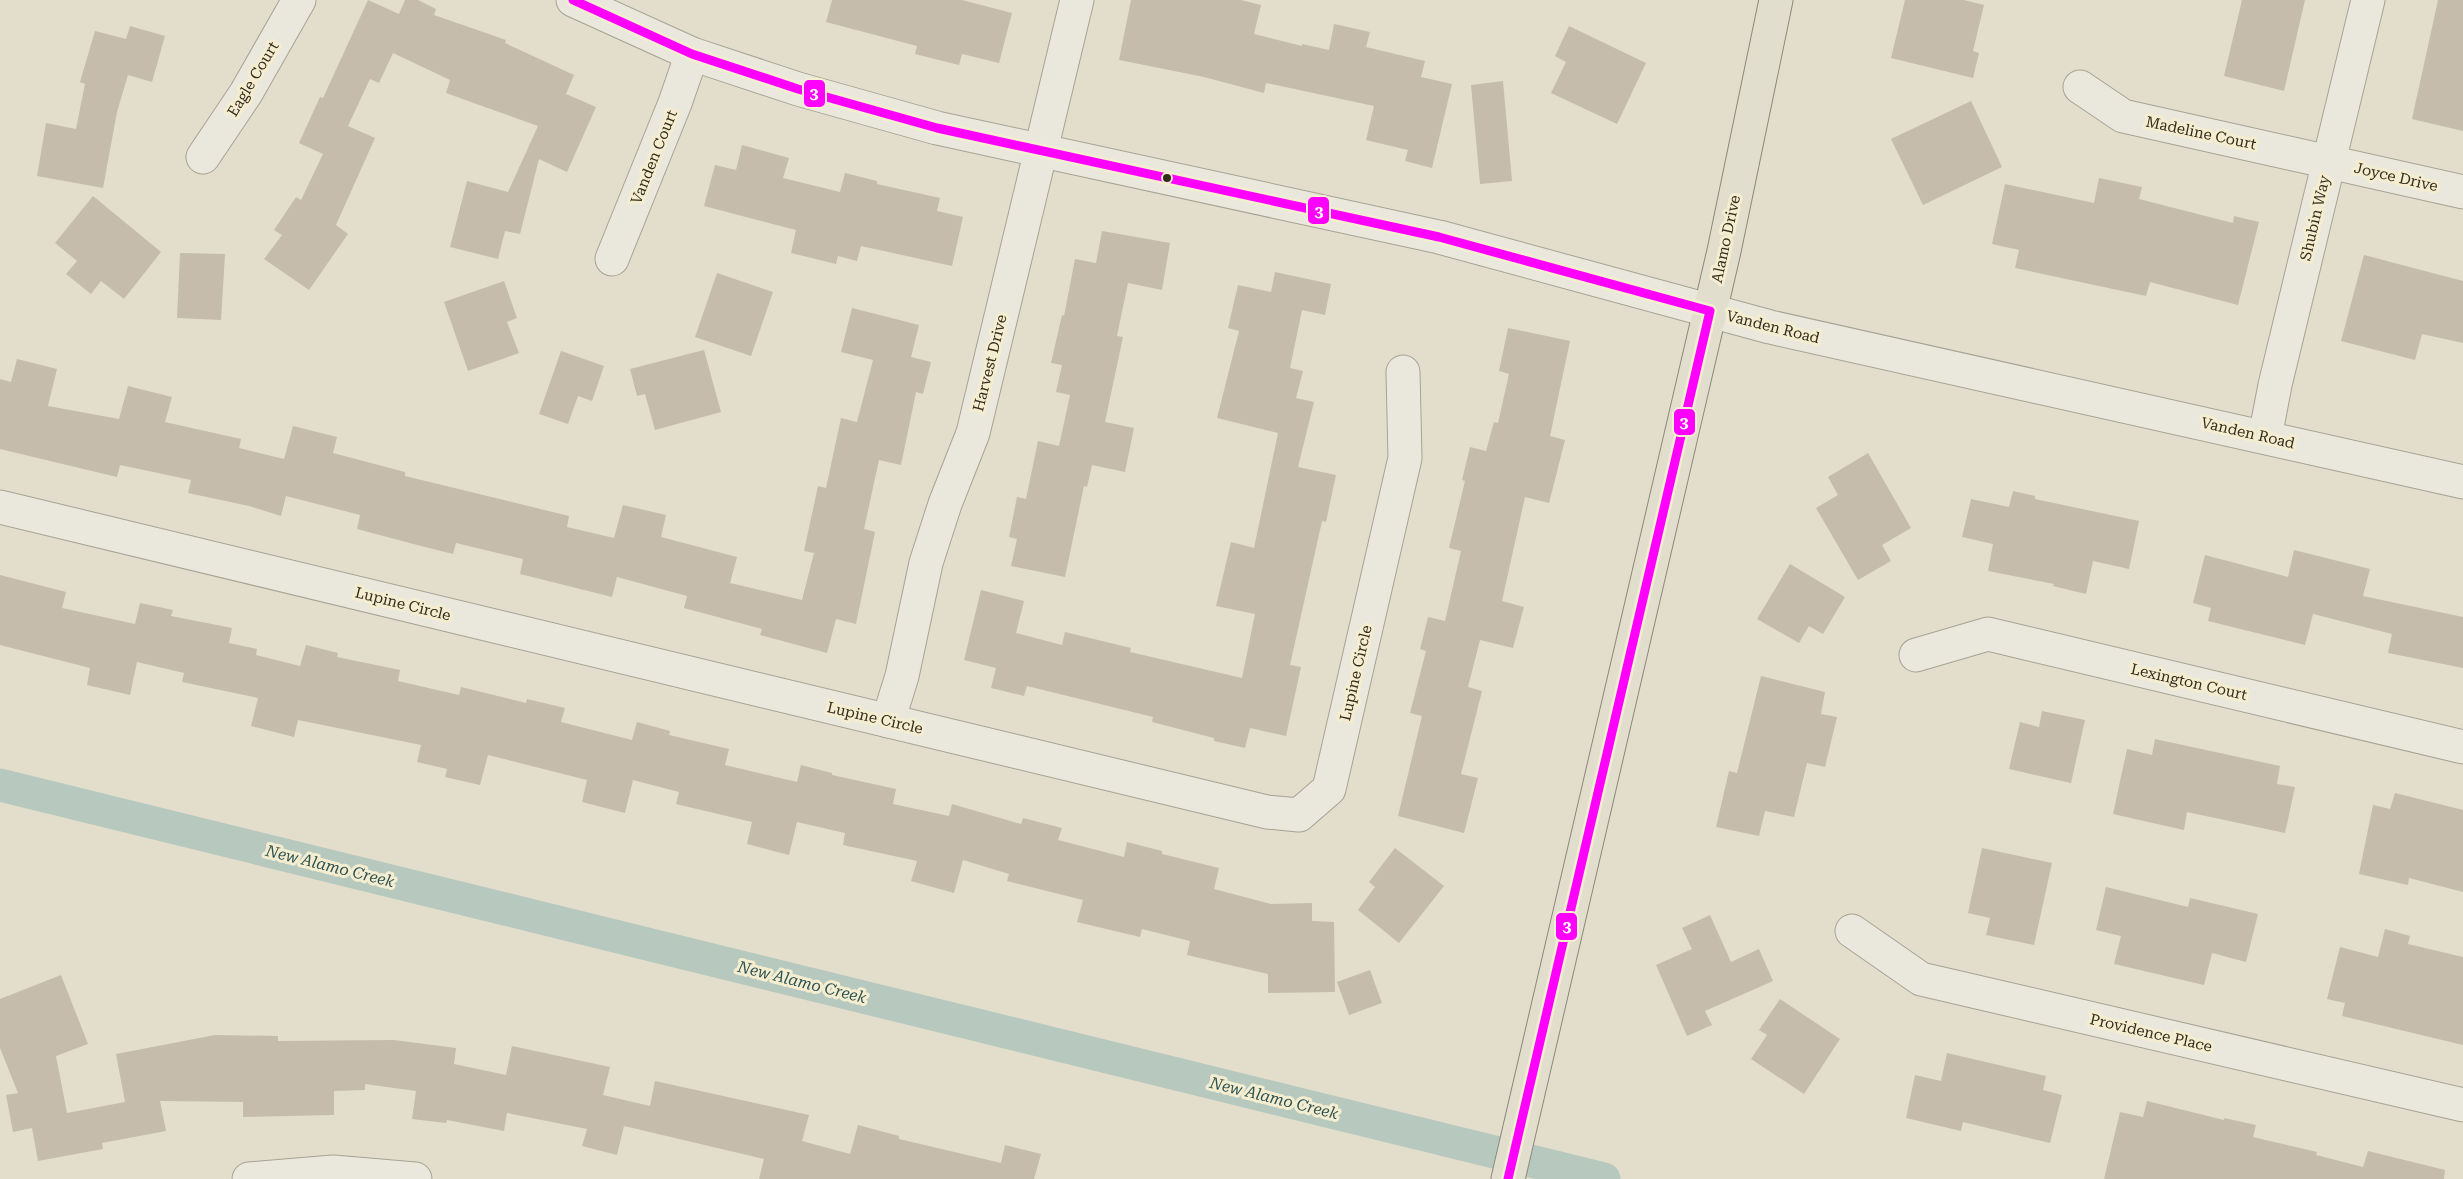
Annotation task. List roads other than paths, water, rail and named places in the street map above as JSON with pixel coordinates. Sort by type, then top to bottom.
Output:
[{"type":"main road","name":"Alamo Drive","points":[[1508,1179],[1710,311],[1776,0]]},
{"type":"street","name":"Eagle Court","points":[[203,157],[246,93],[299,0]]},
{"type":"street","name":"Vanden Road","points":[[573,0],[692,54],[808,92],[937,128],[1438,237],[1778,329],[2463,482]]},
{"type":"street","name":"Harvest Drive","points":[[888,721],[902,676],[926,563],[945,504],[973,433],[1077,0]]},
{"type":"street","name":"Shubin Way","points":[[2265,436],[2368,0]]},
{"type":"street","name":"Vanden Court","points":[[612,259],[675,103],[692,54]]},
{"type":"street","name":"Madeline Court","points":[[2080,87],[2123,116],[2329,161]]},
{"type":"street","name":"Joyce Drive","points":[[2329,161],[2463,192]]},
{"type":"street","name":"Lupine Circle","points":[[0,507],[1267,812],[1299,815],[1329,789],[1406,458],[1403,372]]},
{"type":"street","name":"Lexington Court","points":[[1916,655],[1988,634],[2463,747]]},
{"type":"street","name":"Providence Place","points":[[1852,931],[1921,979],[2463,1105]]},
{"type":"street","points":[[249,1179],[333,1172],[415,1179]]},
{"type":"waterway","name":"New Alamo Creek","points":[[0,785],[1604,1179]]}]
